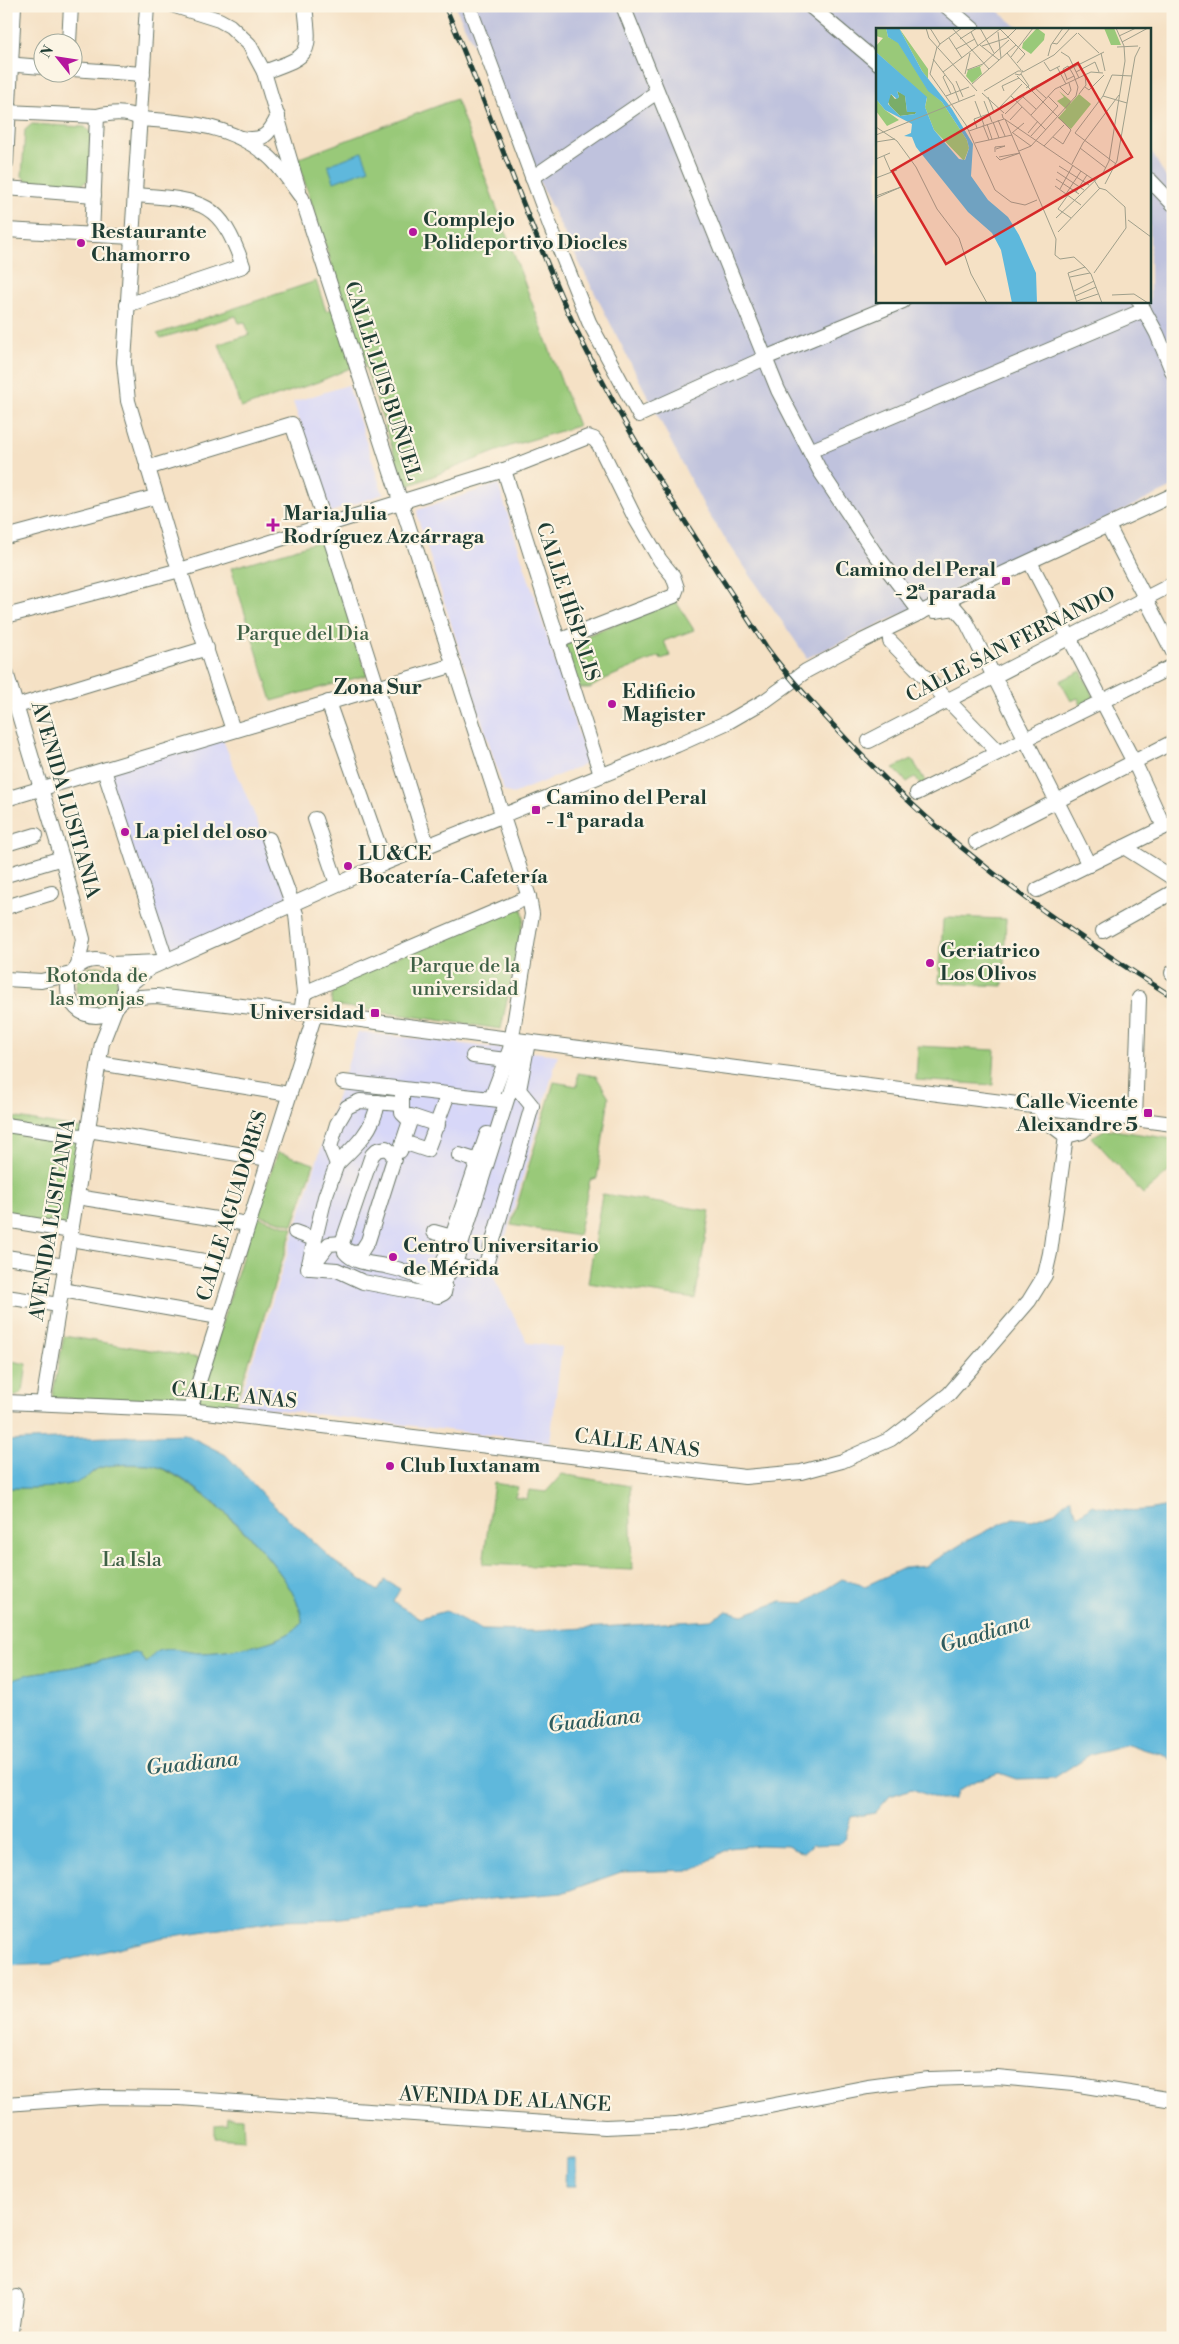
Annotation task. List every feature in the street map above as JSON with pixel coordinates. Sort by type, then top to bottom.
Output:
[{"type":"street","points":[[6,163],[8,64],[14,6]]},
{"type":"street","points":[[69,32],[71,6]]},
{"type":"street","points":[[146,6],[124,362],[128,402],[174,558],[180,570],[207,648],[233,730]]},
{"type":"street","points":[[175,6],[220,13],[230,26],[249,44],[264,72],[302,198]]},
{"type":"street","points":[[264,72],[297,60],[305,51],[309,41],[305,6]]},
{"type":"street","points":[[469,6],[532,178],[589,322],[639,416],[765,358],[901,302]]},
{"type":"street","points":[[623,6],[778,390],[820,471],[874,552],[925,611],[955,608],[961,613],[1089,865]]},
{"type":"street","points":[[810,6],[876,61]]},
{"type":"street","points":[[946,6],[972,28]]},
{"type":"street","points":[[8,64],[32,65]]},
{"type":"street","points":[[82,70],[142,74]]},
{"type":"street","points":[[532,178],[657,92]]},
{"type":"street","name":"CALLE LUIS BUÑUEL","points":[[8,112],[96,116],[108,122],[135,123],[140,119],[200,124],[241,138],[268,156],[302,198],[399,502],[529,897],[532,914],[511,1040],[506,1060],[491,1099]]},
{"type":"street","points":[[92,235],[96,116]]},
{"type":"street","points":[[241,138],[252,140],[262,138],[271,131],[278,116]]},
{"type":"street","points":[[6,188],[94,195]]},
{"type":"street","points":[[127,304],[243,266],[233,237],[215,212],[186,199],[135,194]]},
{"type":"street","points":[[1156,194],[1173,204]]},
{"type":"street","points":[[6,230],[132,237]]},
{"type":"street","points":[[810,452],[1142,305],[1173,373]]},
{"type":"street","points":[[147,468],[292,424],[326,524],[427,845]]},
{"type":"street","points":[[6,616],[180,570],[504,470],[588,438],[594,439],[599,445],[635,518],[676,582],[677,588],[674,596],[558,641]]},
{"type":"street","name":"CALLE HÍSPALIS","points":[[504,470],[601,774]]},
{"type":"street","points":[[6,979],[41,981],[54,985],[68,996],[76,1009],[90,1016],[104,1015],[124,990],[150,968],[166,960],[385,862],[677,745],[728,722],[766,700],[819,664],[925,611],[1173,495]]},
{"type":"street","points":[[6,537],[155,498]]},
{"type":"street","points":[[1108,526],[1173,652]]},
{"type":"street","points":[[1030,562],[1169,825],[1037,890]]},
{"type":"street","name":"CALLE SAN FERNANDO","points":[[868,741],[1173,584]]},
{"type":"street","points":[[890,641],[998,752]]},
{"type":"street","points":[[17,706],[207,648]]},
{"type":"street","points":[[6,799],[454,665]]},
{"type":"street","points":[[918,793],[1173,666]]},
{"type":"street","name":"AVENIDA LUSITANIA","points":[[6,672],[62,858],[83,940],[105,962]]},
{"type":"street","points":[[328,702],[385,862]]},
{"type":"street","points":[[976,842],[1173,742]]},
{"type":"street","points":[[104,770],[166,960]]},
{"type":"street","points":[[315,819],[337,884]]},
{"type":"street","points":[[6,844],[36,834]]},
{"type":"street","name":"CALLE AGUADORES","points":[[190,1410],[289,1094],[308,1014],[296,914],[269,839]]},
{"type":"street","points":[[1124,847],[1173,878]]},
{"type":"street","points":[[6,875],[62,858]]},
{"type":"street","points":[[1103,931],[1173,892]]},
{"type":"street","points":[[6,907],[52,893]]},
{"type":"street","points":[[304,993],[529,897]]},
{"type":"street","name":"AVENIDA LUSITANIA","points":[[74,970],[83,940]]},
{"type":"street","points":[[41,981],[74,970],[90,960],[105,962],[166,960]]},
{"type":"street","points":[[105,962],[124,990],[156,996],[1173,1124]]},
{"type":"street","points":[[68,996],[67,988],[74,970]]},
{"type":"street","points":[[124,990],[156,996]]},
{"type":"street","name":"AVENIDA LUSITANIA","points":[[43,1403],[102,1043],[124,990]]},
{"type":"street","points":[[1135,1120],[1138,998]]},
{"type":"street","points":[[90,1016],[102,1043]]},
{"type":"street","points":[[460,1266],[485,1268],[532,1106],[520,1090],[528,1042]]},
{"type":"street","points":[[394,1159],[392,1153],[386,1148],[377,1150],[371,1159],[343,1245],[349,1256],[437,1283],[444,1282],[460,1266],[508,1097],[522,1052],[528,1042]]},
{"type":"street","points":[[473,1056],[506,1060]]},
{"type":"street","points":[[99,1063],[289,1094]]},
{"type":"street","points":[[343,1082],[401,1085],[444,1090],[499,1100],[437,1283]]},
{"type":"street","points":[[401,1085],[402,1113],[410,1121]]},
{"type":"street","points":[[403,1142],[428,1150],[438,1125],[444,1090]]},
{"type":"street","points":[[508,1097],[517,1093],[523,1095]]},
{"type":"street","points":[[337,1164],[330,1147],[337,1124],[348,1107],[360,1101],[401,1104]]},
{"type":"street","points":[[378,1102],[372,1123],[365,1136],[337,1164],[314,1239],[308,1268],[337,1270],[363,1282],[438,1296],[444,1293],[437,1283]]},
{"type":"street","points":[[1038,1107],[1050,1124],[1066,1136],[1082,1132],[1100,1115]]},
{"type":"street","points":[[343,1245],[347,1251],[356,1253],[361,1252],[366,1244],[394,1159],[398,1156],[411,1116],[438,1125]]},
{"type":"street","points":[[6,1125],[269,1159]]},
{"type":"street","name":"CALLE ANAS","points":[[6,1402],[190,1410],[746,1477],[801,1472],[842,1461],[892,1439],[949,1394],[1029,1301],[1045,1275],[1050,1253],[1066,1136]]},
{"type":"street","points":[[352,1149],[359,1155],[371,1159]]},
{"type":"street","points":[[459,1155],[478,1161]]},
{"type":"street","points":[[77,1197],[248,1224]]},
{"type":"street","points":[[6,1220],[71,1235],[235,1266]]},
{"type":"street","points":[[295,1232],[314,1239]]},
{"type":"street","points":[[434,1232],[452,1237]]},
{"type":"street","points":[[311,1268],[329,1244],[343,1245]]},
{"type":"street","points":[[366,1244],[373,1255],[385,1266]]},
{"type":"street","points":[[6,1257],[66,1266]]},
{"type":"street","points":[[62,1290],[219,1317]]},
{"type":"street","points":[[6,1297],[59,1305]]},
{"type":"street","name":"AVENIDA DE ALANGE","points":[[6,2104],[102,2097],[179,2098],[605,2128],[676,2124],[868,2087],[928,2079],[997,2077],[1074,2084],[1173,2100]]},
{"type":"street","points":[[11,2338],[17,2297]]},
{"type":"shaded area","points":[[455,6],[992,6],[1019,28],[876,28],[876,302],[1152,302],[1152,153],[1173,190],[1173,487],[807,658],[707,512],[561,227]]},
{"type":"shaded area","points":[[348,385],[383,494],[331,512],[293,402]]},
{"type":"shaded area","points":[[498,484],[588,763],[513,794],[504,791],[418,519],[417,510]]},
{"type":"shaded area","points":[[220,733],[292,904],[166,960],[104,770]]},
{"type":"shaded area","name":"Centro Universitario de Mérida","points":[[358,1032],[558,1055],[494,1278],[528,1343],[562,1347],[550,1442],[237,1405],[264,1327]]},
{"type":"green space","name":"Complejo Polideportivo Diocles","points":[[456,99],[578,426],[510,446],[405,487],[364,362],[318,382],[241,408],[219,344],[249,335],[245,322],[239,323],[236,316],[161,338],[157,334],[316,281],[326,311],[345,305],[297,159]]},
{"type":"green space","points":[[32,124],[85,127],[91,133],[88,180],[80,186],[28,183],[22,176],[25,130]]},
{"type":"green space","name":"Parque del Dia","points":[[324,540],[367,675],[272,701],[231,568]]},
{"type":"green space","points":[[675,600],[694,630],[664,641],[670,656],[661,659],[660,656],[607,678],[590,688],[579,688],[564,645]]},
{"type":"green space","points":[[1081,671],[1095,699],[1081,705],[1078,698],[1071,701],[1060,681]]},
{"type":"green space","points":[[912,759],[926,782],[920,785],[915,777],[907,782],[893,768]]},
{"type":"green space","name":"Parque de la universidad","points":[[521,903],[524,918],[501,1029],[332,1004],[331,999],[337,983]]},
{"type":"green space","points":[[949,917],[1006,919],[1003,986],[939,983],[943,920]]},
{"type":"green space","name":"Rotonda de las monjas","points":[[97,966],[112,972],[118,987],[112,1002],[97,1008],[82,1002],[76,987],[82,972]]},
{"type":"green space","points":[[918,1046],[995,1050],[993,1085],[916,1080]]},
{"type":"green space","points":[[578,1073],[596,1076],[609,1097],[597,1178],[590,1180],[578,1236],[511,1225],[554,1082],[577,1086]]},
{"type":"green space","points":[[6,1116],[88,1130],[71,1231],[6,1220]]},
{"type":"green space","points":[[1106,1129],[1173,1139],[1173,1168],[1143,1194],[1092,1137]]},
{"type":"green space","points":[[278,1152],[314,1164],[293,1225],[256,1214]]},
{"type":"green space","points":[[602,1194],[710,1211],[695,1299],[588,1283]]},
{"type":"green space","points":[[255,1216],[293,1228],[234,1408],[197,1404]]},
{"type":"green space","points":[[64,1336],[199,1358],[189,1402],[52,1398]]},
{"type":"green space","points":[[6,1360],[27,1364],[23,1391],[17,1396],[6,1396]]},
{"type":"green space","name":"La Isla","points":[[150,1465],[169,1472],[192,1487],[217,1506],[242,1530],[265,1555],[284,1580],[297,1603],[302,1622],[283,1637],[254,1646],[197,1653],[163,1650],[157,1652],[145,1663],[142,1657],[135,1653],[73,1667],[29,1674],[10,1682],[6,1694],[6,1488],[59,1486],[80,1481],[105,1466]]},
{"type":"green space","points":[[562,1474],[630,1486],[632,1570],[483,1564],[494,1483],[518,1487],[515,1497],[527,1499],[529,1490],[546,1492]]},
{"type":"green space","points":[[228,2117],[243,2118],[244,2140],[215,2138],[215,2125],[227,2124]]},
{"type":"water","points":[[362,152],[369,169],[334,182],[328,165]]},
{"type":"water","name":"Guadiana","points":[[185,1434],[226,1455],[268,1500],[335,1562],[378,1591],[385,1580],[400,1589],[393,1602],[420,1618],[446,1611],[482,1630],[537,1631],[711,1620],[727,1611],[743,1615],[779,1602],[804,1603],[842,1579],[865,1586],[904,1568],[926,1566],[968,1540],[1013,1518],[1032,1520],[1055,1512],[1070,1498],[1078,1516],[1092,1505],[1112,1509],[1143,1510],[1173,1504],[1173,1761],[1164,1754],[1128,1744],[1091,1754],[1054,1778],[1016,1779],[999,1773],[978,1780],[959,1790],[954,1799],[940,1800],[912,1789],[890,1796],[875,1813],[851,1817],[845,1838],[839,1844],[812,1845],[803,1853],[787,1846],[760,1845],[729,1848],[694,1870],[621,1872],[562,1893],[490,1899],[442,1908],[332,1919],[280,1920],[160,1938],[52,1964],[6,1966],[6,1694],[13,1679],[29,1674],[73,1667],[135,1653],[140,1654],[145,1663],[157,1652],[164,1650],[198,1653],[254,1646],[283,1637],[302,1622],[298,1603],[285,1580],[266,1555],[217,1506],[169,1471],[150,1465],[116,1465],[97,1469],[81,1481],[60,1486],[6,1488],[6,1441]]},
{"type":"water","points":[[566,2159],[576,2159],[576,2186],[565,2186]]},
{"type":"railway","points":[[445,6],[552,274],[589,356],[661,483],[767,648],[799,688],[833,725],[911,804],[993,873],[1036,905],[1173,997]]},
{"type":"place","name":"Complejo Polideportivo Diocles","points":[[413,232]]},
{"type":"place","name":"Restaurante Chamorro","points":[[81,243]]},
{"type":"place","name":"Maria Julia Rodríguez Azcárraga","points":[[273,525]]},
{"type":"place","name":"Camino del Peral - 2ª parada","points":[[1006,581]]},
{"type":"place","name":"Edificio Magister","points":[[612,704]]},
{"type":"place","name":"Camino del Peral - 1ª parada","points":[[536,810]]},
{"type":"place","name":"La piel del oso","points":[[125,832]]},
{"type":"place","name":"LU&CE Bocatería-Cafetería","points":[[348,866]]},
{"type":"place","name":"Geriatrico Los Olivos","points":[[930,963]]},
{"type":"place","name":"Universidad","points":[[375,1013]]},
{"type":"place","name":"Calle Vicente Aleixandre 5","points":[[1148,1113]]},
{"type":"place","name":"Centro Universitario de Mérida","points":[[393,1257]]},
{"type":"place","name":"Club Iuxtanam","points":[[390,1466]]},
{"type":"district","name":"Zona Sur","points":[[378,688]]}]
